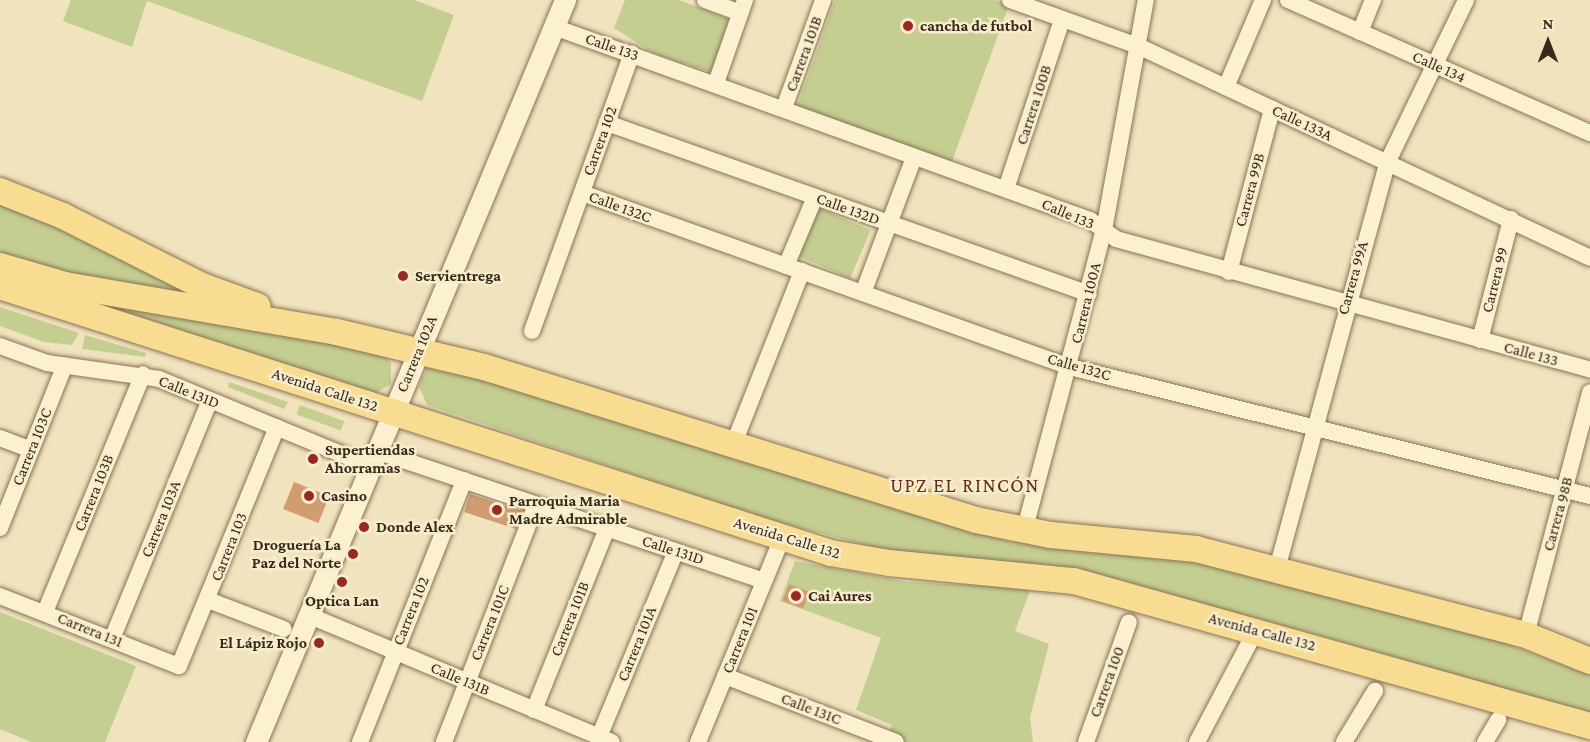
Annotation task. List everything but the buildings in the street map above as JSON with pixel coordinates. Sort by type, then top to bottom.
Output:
[{"type":"main road","points":[[0,191],[63,216],[201,286],[337,332]]},
{"type":"main road","points":[[0,266],[65,285],[337,332],[540,381],[939,509],[1024,532],[1163,543],[1277,569],[1526,635],[1590,661]]},
{"type":"main road","name":"Avenida Calle 132","points":[[0,286],[782,538],[889,563],[1053,577],[1256,630],[1590,726]]},
{"type":"street","name":"Carrera 102A","points":[[256,742],[566,0]]},
{"type":"street","points":[[705,0],[742,7],[716,82]]},
{"type":"street","name":"Carrera 101B","points":[[784,108],[823,0]]},
{"type":"street","name":"Calle 133A","points":[[1010,0],[1138,46],[1590,258]]},
{"type":"street","name":"Carrera 100A","points":[[1024,532],[1070,367],[1104,230],[1146,0]]},
{"type":"street","points":[[1226,87],[1263,0]]},
{"type":"street","name":"Calle 134","points":[[1288,0],[1590,133]]},
{"type":"street","points":[[1360,32],[1373,0]]},
{"type":"street","name":"Carrera 99A","points":[[1277,569],[1346,304],[1386,163],[1466,0]]},
{"type":"street","name":"Carrera 100B","points":[[1006,189],[1062,20]]},
{"type":"street","name":"Calle 133","points":[[554,27],[716,82],[914,157],[1090,220],[1116,239],[1228,272],[1590,370]]},
{"type":"street","name":"Carrera 102","points":[[532,331],[632,53]]},
{"type":"street","name":"Carrera 99B","points":[[1228,272],[1272,109]]},
{"type":"street","name":"Calle 132D","points":[[607,123],[1089,294]]},
{"type":"street","points":[[863,293],[914,157]]},
{"type":"street","name":"Calle 132C","points":[[582,193],[1070,367],[1314,425],[1590,496]]},
{"type":"street","points":[[734,443],[816,197]]},
{"type":"street","name":"Carrera 99","points":[[1480,340],[1510,219]]},
{"type":"street","name":"Calle 131D","points":[[0,346],[65,365],[143,374],[277,427],[373,459],[464,480],[764,581]]},
{"type":"street","name":"Carrera 103C","points":[[2,518],[65,365]]},
{"type":"street","name":"Carrera 103B","points":[[45,612],[143,374]]},
{"type":"street","name":"Carrera 98B","points":[[1526,635],[1590,392]]},
{"type":"street","name":"Carrera 103A","points":[[112,639],[210,400]]},
{"type":"street","name":"Carrera 103","points":[[179,666],[277,427]]},
{"type":"street","points":[[0,438],[31,450]]},
{"type":"street","name":"Carrera 102","points":[[360,742],[464,480]]},
{"type":"street","name":"Carrera 101C","points":[[444,742],[536,505]]},
{"type":"street","name":"Carrera 101B","points":[[534,710],[607,528]]},
{"type":"street","name":"Carrera 101","points":[[698,742],[782,538]]},
{"type":"street","name":"Carrera 101A","points":[[605,740],[676,551]]},
{"type":"street","name":"Carrera 131","points":[[0,596],[179,666]]},
{"type":"street","points":[[208,600],[284,629]]},
{"type":"street","name":"Calle 131B","points":[[309,615],[605,740]]},
{"type":"street","name":"Carrera 100","points":[[1086,742],[1129,622]]},
{"type":"street","points":[[1197,742],[1256,630]]},
{"type":"street","name":"Calle 131C","points":[[725,676],[896,742]]},
{"type":"street","points":[[1344,742],[1376,691]]},
{"type":"street","points":[[1485,742],[1498,720]]},
{"type":"green space","points":[[71,0],[414,0],[454,15],[422,101],[147,1],[132,47],[63,21]]},
{"type":"green space","points":[[625,0],[679,0],[729,19],[711,72],[653,53],[614,28]]},
{"type":"green space","points":[[835,0],[995,0],[1009,5],[951,164],[797,107]]},
{"type":"green space","points":[[0,201],[99,244],[193,296],[51,271],[0,252]]},
{"type":"green space","points":[[818,208],[870,230],[850,278],[798,256]]},
{"type":"green space","points":[[66,293],[382,353],[391,363],[391,384],[376,393]]},
{"type":"green space","points":[[0,307],[79,333],[72,345],[44,342],[0,326]]},
{"type":"green space","points":[[85,335],[146,353],[145,357],[82,349]]},
{"type":"green space","points":[[429,364],[678,436],[1010,542],[1158,555],[1219,566],[1505,643],[1590,675],[1590,714],[1304,631],[1066,570],[889,551],[770,520],[427,405],[419,386]]},
{"type":"green space","points":[[229,382],[288,402],[284,409],[228,387]]},
{"type":"green space","points":[[300,405],[344,421],[341,430],[297,414]]},
{"type":"green space","points":[[795,561],[908,582],[1031,588],[1015,631],[1049,644],[1030,717],[1033,742],[885,742],[892,725],[856,710],[881,638],[780,601]]},
{"type":"green space","points":[[0,612],[136,666],[105,742],[31,742],[0,729]]},
{"type":"place","name":"cancha de futbol","points":[[908,26]]},
{"type":"place","name":"Servientrega","points":[[403,276]]},
{"type":"place","name":"Supertiendas Ahorramas","points":[[313,459]]},
{"type":"place","name":"Casino","points":[[309,496]]},
{"type":"place","name":"Parroquia Maria Madre Admirable","points":[[497,510]]},
{"type":"place","name":"Donde Alex","points":[[364,527]]},
{"type":"place","name":"Droguería La Paz del Norte","points":[[353,554]]},
{"type":"place","name":"Optica Lan","points":[[342,582]]},
{"type":"place","name":"Cai Aures","points":[[796,596]]},
{"type":"place","name":"El Lápiz Rojo","points":[[319,643]]},
{"type":"district","name":"UPZ EL RINCÓN","points":[[965,485]]}]
